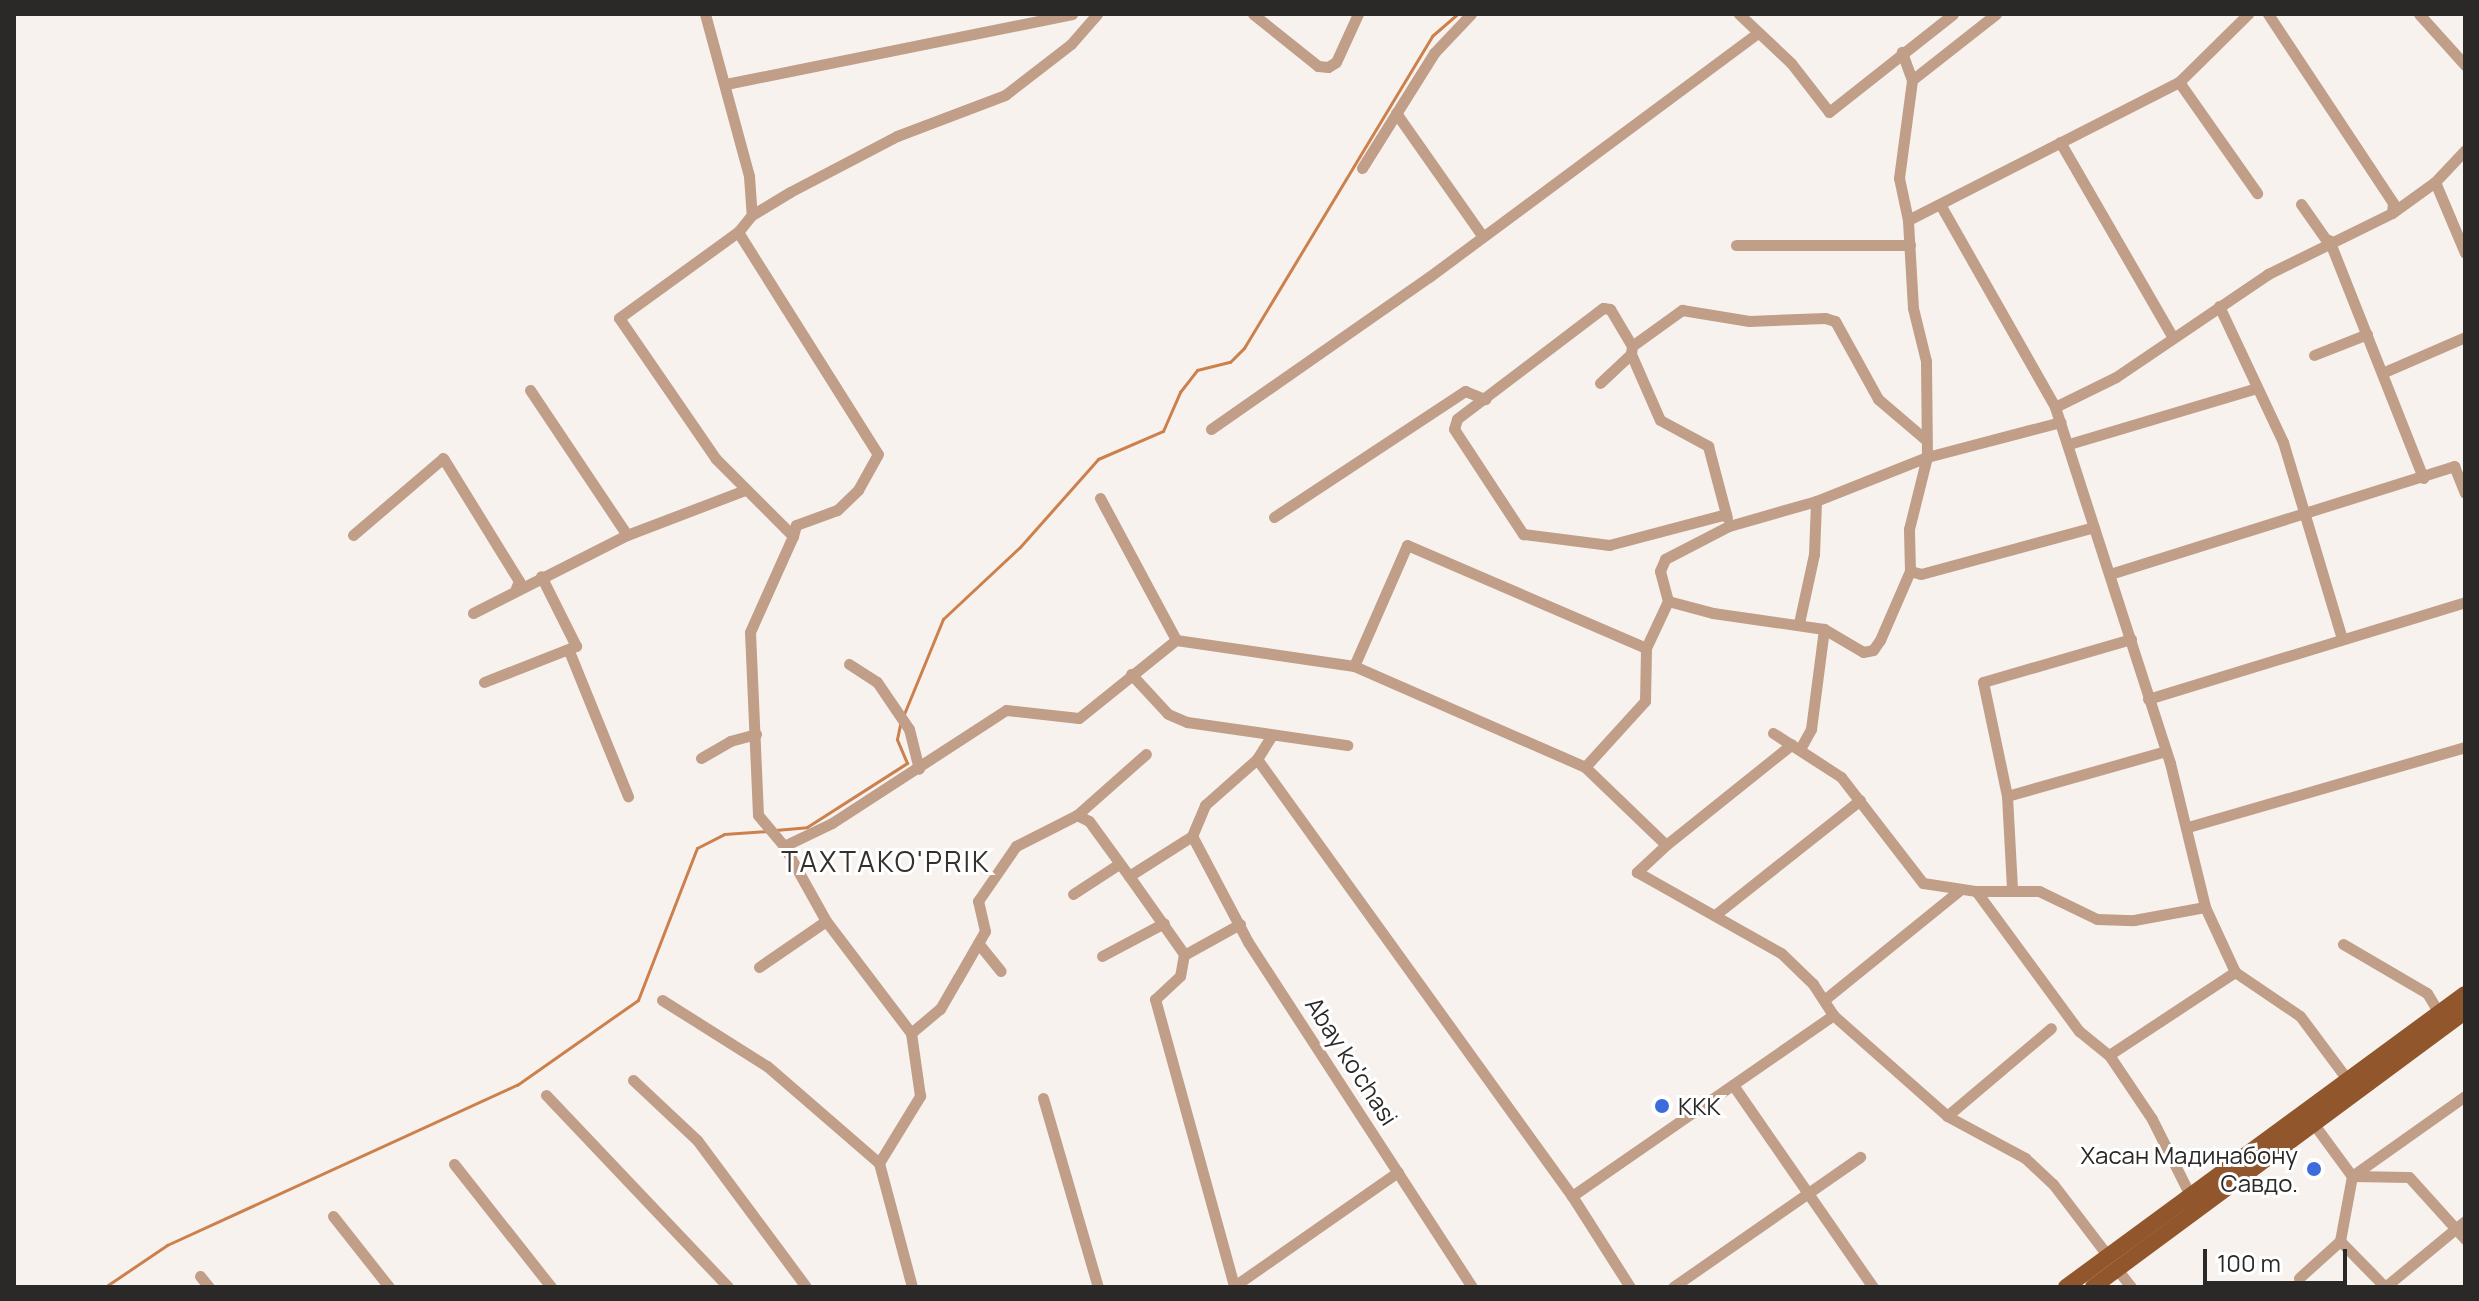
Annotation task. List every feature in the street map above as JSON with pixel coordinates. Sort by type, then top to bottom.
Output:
[{"type":"main road","points":[[2093,1287],[2113,1262],[2191,1197],[2465,994]]},
{"type":"main road","points":[[2066,1287],[2113,1262],[2313,1123],[2465,1012]]},
{"type":"street","points":[[705,14],[749,176],[752,215]]},
{"type":"street","points":[[726,84],[1072,14]]},
{"type":"street","points":[[793,536],[716,459],[619,318],[738,232],[752,215],[897,136],[1005,95],[1061,53],[1097,14]]},
{"type":"street","points":[[1253,14],[1318,66],[1328,67],[1336,62],[1358,14]]},
{"type":"street","points":[[1362,168],[1434,53],[1471,14]]},
{"type":"street","points":[[1739,14],[1791,63],[1829,112],[1953,14]]},
{"type":"street","points":[[1911,76],[1996,14]]},
{"type":"street","points":[[1908,220],[1941,206],[2179,82],[2248,14]]},
{"type":"street","points":[[2268,14],[2393,203],[2392,213]]},
{"type":"street","points":[[2419,14],[2465,65]]},
{"type":"street","points":[[1211,429],[1483,237],[1758,33]]},
{"type":"street","points":[[1668,601],[1713,613],[1824,629],[1863,652],[1873,650],[1910,571],[1909,529],[1927,457],[1926,361],[1913,308],[1908,220],[1899,178],[1911,76],[1902,52]]},
{"type":"street","points":[[2179,82],[2257,193]]},
{"type":"street","points":[[1396,113],[1483,237]]},
{"type":"street","points":[[2060,142],[2173,338]]},
{"type":"street","points":[[2055,407],[2116,377],[2219,306],[2328,241],[2392,213],[2435,182],[2465,150]]},
{"type":"street","points":[[2435,182],[2465,253]]},
{"type":"street","points":[[2301,204],[2328,241],[2423,478]]},
{"type":"street","points":[[1941,206],[2055,407],[2166,751],[2188,827],[2205,907],[2235,972],[2300,1016],[2347,1079]]},
{"type":"street","points":[[738,232],[878,454],[858,490],[837,510],[796,525],[750,632],[758,815],[782,843],[826,921],[911,1033],[920,1096],[879,1163]]},
{"type":"street","points":[[1736,245],[1910,245]]},
{"type":"street","points":[[2219,306],[2283,442],[2342,639]]},
{"type":"street","points":[[1728,520],[1708,446],[1660,420],[1610,309],[1603,308],[1457,419],[1454,429],[1523,534],[1609,545],[1728,520],[1816,501],[1927,457],[2060,422]]},
{"type":"street","points":[[1600,383],[1631,350],[1689,309],[1749,321],[1835,321],[1878,399],[1926,440]]},
{"type":"street","points":[[2314,355],[2367,334]]},
{"type":"street","points":[[2382,373],[2465,337]]},
{"type":"street","points":[[2069,444],[2257,388]]},
{"type":"street","points":[[530,390],[627,535]]},
{"type":"street","points":[[1274,517],[1465,391],[1485,399]]},
{"type":"street","points":[[353,535],[443,458],[519,581],[516,588]]},
{"type":"street","points":[[2110,574],[2454,466],[2465,493]]},
{"type":"street","points":[[473,613],[516,588],[627,535],[745,490]]},
{"type":"street","points":[[1100,498],[1176,640]]},
{"type":"street","points":[[1799,623],[1814,554],[1816,501]]},
{"type":"street","points":[[1585,767],[1645,701],[1646,648],[1668,601],[1660,571],[1665,559],[1728,520]]},
{"type":"street","points":[[1910,571],[1921,574],[2094,527]]},
{"type":"street","points":[[1354,666],[1407,545],[1646,648]]},
{"type":"street","points":[[484,682],[576,646],[541,576]]},
{"type":"street","points":[[2148,699],[2465,602]]},
{"type":"street","points":[[1824,629],[1811,729],[1796,746],[1666,845],[1637,872],[1781,953],[1824,1000],[1833,1015],[1947,1116],[2025,1158],[2053,1184],[2131,1287]]},
{"type":"street","points":[[2012,888],[2007,796],[1983,682],[2131,639]]},
{"type":"street","points":[[782,843],[919,769],[1006,710],[1079,718],[1176,640],[1354,666],[1585,767],[1666,845]]},
{"type":"street","points":[[569,651],[628,796]]},
{"type":"street","points":[[849,664],[877,682],[909,729],[919,769]]},
{"type":"street","points":[[1131,674],[1168,714],[1272,735],[1347,745]]},
{"type":"street","points":[[1773,733],[1841,777],[1916,879],[1976,891],[2012,888],[2039,891],[2097,919],[2134,920],[2205,907]]},
{"type":"street","points":[[701,758],[730,741],[756,734]]},
{"type":"street","points":[[1129,876],[1192,836],[1205,805],[1257,759],[1272,735]]},
{"type":"street","points":[[2188,827],[2465,747]]},
{"type":"street","points":[[2007,796],[2166,751]]},
{"type":"street","points":[[911,1033],[940,1009],[985,931],[978,901],[1016,846],[1077,815],[1146,754]]},
{"type":"street","points":[[1257,759],[1572,1196],[1630,1287]]},
{"type":"street","points":[[1715,915],[1860,800]]},
{"type":"street","points":[[1077,815],[1089,821],[1184,955],[1180,976],[1155,999],[1234,1286],[1398,1172]]},
{"type":"street","name":"Abay ko'chasi","points":[[1192,836],[1205,854],[1240,924],[1472,1287]]},
{"type":"street","points":[[1073,894],[1119,864]]},
{"type":"street","points":[[1824,1000],[1961,889]]},
{"type":"street","points":[[1976,891],[2079,1031],[2109,1055],[2152,1119],[2191,1197]]},
{"type":"street","points":[[759,967],[826,921]]},
{"type":"street","points":[[1102,956],[1164,923]]},
{"type":"street","points":[[1184,955],[1240,924]]},
{"type":"street","points":[[978,943],[1001,971]]},
{"type":"street","points":[[2343,944],[2427,993],[2439,1013]]},
{"type":"street","points":[[2109,1055],[2235,972]]},
{"type":"street","points":[[662,1000],[767,1066],[879,1163],[912,1287]]},
{"type":"street","points":[[1572,1196],[1833,1015]]},
{"type":"street","points":[[1947,1116],[2051,1028]]},
{"type":"street","points":[[633,1080],[697,1140],[806,1287]]},
{"type":"street","points":[[1733,1085],[1873,1287]]},
{"type":"street","points":[[546,1095],[728,1287]]},
{"type":"street","points":[[2299,1278],[2340,1241],[2352,1176],[2465,1096]]},
{"type":"street","points":[[1043,1098],[1098,1287]]},
{"type":"street","points":[[2313,1123],[2352,1176]]},
{"type":"street","points":[[1673,1287],[1860,1157]]},
{"type":"street","points":[[454,1164],[551,1287]]},
{"type":"street","points":[[2352,1176],[2409,1177],[2461,1225],[2465,1239]]},
{"type":"street","points":[[333,1216],[389,1287]]},
{"type":"street","points":[[2340,1241],[2385,1287],[2461,1225]]},
{"type":"street","points":[[200,1276],[209,1287]]},
{"type":"waterway","points":[[904,714],[943,619],[1020,547],[1098,459],[1163,431],[1180,392],[1197,370],[1230,362],[1244,348],[1432,36],[1457,14]]},
{"type":"waterway","points":[[775,830],[807,827],[907,763],[897,739],[901,720]]},
{"type":"waterway","points":[[105,1287],[167,1245],[517,1085],[638,1000],[697,848],[724,834],[768,831]]},
{"type":"place","name":"ККК","points":[[1662,1106]]},
{"type":"place","name":"Хасан Мадинабону Савдо.","points":[[2314,1169]]},
{"type":"district","name":"TAXTAKO'PRIK","points":[[886,861]]}]
